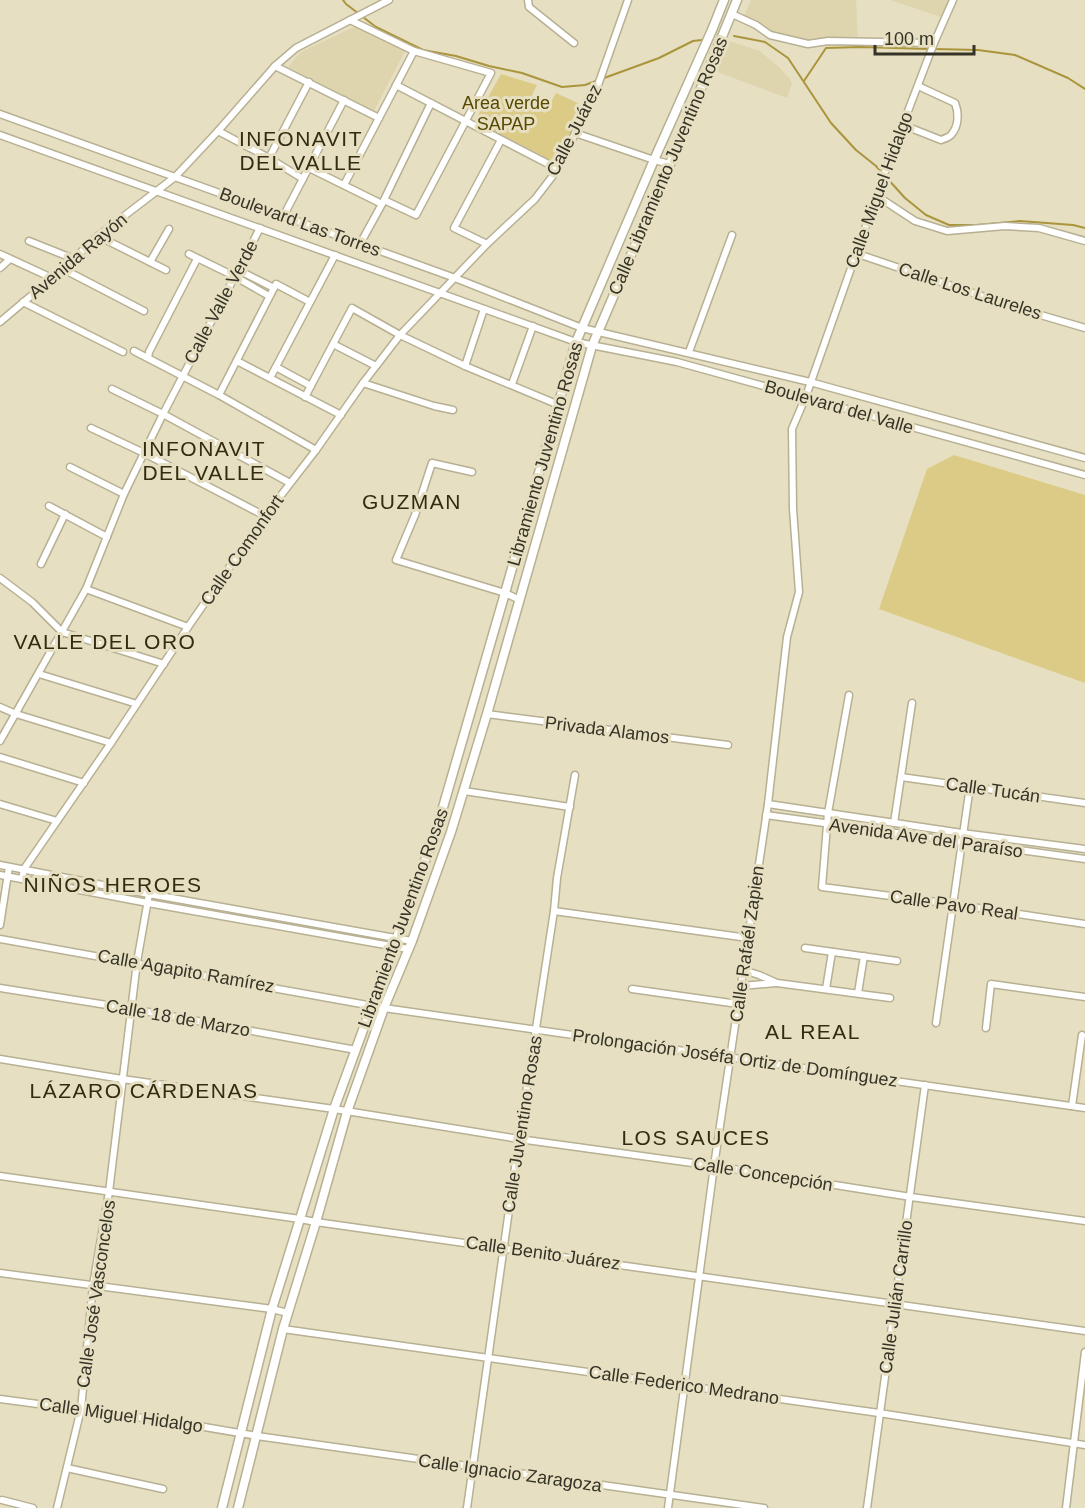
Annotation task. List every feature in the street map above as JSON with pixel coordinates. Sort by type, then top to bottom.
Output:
[{"type":"main road","name":"Calle Libramiento Juventino Rosas","points":[[582,328],[723,0]]},
{"type":"main road","name":"Calle Libramiento Juventino Rosas","points":[[598,332],[737,0]]},
{"type":"main road","name":"Libramiento Juventino Rosas","points":[[222,1508],[272,1309],[334,1109],[437,828],[576,342],[582,328]]},
{"type":"main road","name":"Libramiento Juventino Rosas","points":[[238,1508],[288,1313],[347,1112],[451,832],[592,346],[598,332]]},
{"type":"main road","points":[[437,828],[451,832]]},
{"type":"street","name":"Avenida Rayón","points":[[0,322],[98,236],[175,177],[275,66],[296,48],[389,0]]},
{"type":"street","name":"Calle Juárez","points":[[441,294],[487,244],[535,199],[558,169],[603,73],[628,0]]},
{"type":"street","name":"Calle Miguel Hidalgo","points":[[810,382],[887,166],[953,0]]},
{"type":"street","points":[[528,1],[529,7],[574,43]]},
{"type":"street","points":[[732,14],[756,25],[770,35],[808,44],[828,40],[934,45]]},
{"type":"street","points":[[309,168],[416,215],[491,73],[414,51],[353,19]]},
{"type":"street","points":[[344,185],[414,51]]},
{"type":"street","points":[[275,66],[379,118]]},
{"type":"street","points":[[268,158],[309,82]]},
{"type":"street","points":[[396,85],[558,169]]},
{"type":"street","points":[[903,125],[941,140],[951,136],[956,124],[958,111],[955,104],[918,86]]},
{"type":"street","points":[[284,215],[344,100]]},
{"type":"street","points":[[360,244],[383,202],[430,103]]},
{"type":"street","name":"Boulevard Las Torres","points":[[0,114],[284,215],[582,328],[598,332]]},
{"type":"street","points":[[218,131],[303,179]]},
{"type":"street","points":[[575,133],[670,164]]},
{"type":"street","name":"Boulevard Las Torres","points":[[0,135],[592,346]]},
{"type":"street","points":[[487,244],[454,228],[501,140]]},
{"type":"street","points":[[877,196],[915,220],[947,231],[1005,226],[1039,228],[1085,241]]},
{"type":"street","name":"Calle Valle Verde","points":[[0,741],[86,589],[124,494],[182,376],[260,228]]},
{"type":"street","points":[[150,262],[168,229]]},
{"type":"street","points":[[689,352],[732,235]]},
{"type":"street","points":[[98,236],[166,270]]},
{"type":"street","points":[[29,241],[74,259]]},
{"type":"street","name":"Calle Los Laureles","points":[[855,253],[1085,328]]},
{"type":"street","points":[[0,254],[52,278]]},
{"type":"street","points":[[189,254],[197,259],[275,286],[310,302]]},
{"type":"street","points":[[270,378],[335,255]]},
{"type":"street","points":[[0,268],[10,259]]},
{"type":"street","points":[[148,358],[197,259]]},
{"type":"street","points":[[63,269],[144,311]]},
{"type":"street","points":[[236,273],[269,296]]},
{"type":"street","points":[[219,395],[275,286]]},
{"type":"street","name":"Calle Comonfort","points":[[22,879],[24,869],[265,516],[400,335],[441,294]]},
{"type":"street","points":[[23,302],[123,352]]},
{"type":"street","points":[[305,397],[352,308],[400,335],[465,366],[559,405]]},
{"type":"street","points":[[465,366],[484,309]]},
{"type":"street","points":[[512,384],[532,326]]},
{"type":"street","name":"Boulevard del Valle","points":[[598,332],[810,382],[1085,458]]},
{"type":"street","points":[[333,344],[376,366]]},
{"type":"street","name":"Boulevard del Valle","points":[[592,346],[676,362],[806,396],[820,402],[1085,475]]},
{"type":"street","points":[[134,351],[219,395],[316,450]]},
{"type":"street","points":[[237,361],[341,415]]},
{"type":"street","points":[[725,375],[739,366]]},
{"type":"street","points":[[276,367],[311,386]]},
{"type":"street","name":"Calle Rafaél Zapien","points":[[668,1508],[714,1166],[768,804],[787,637],[799,592],[793,509],[792,429],[810,382]]},
{"type":"street","points":[[363,383],[453,410]]},
{"type":"street","points":[[112,389],[290,483]]},
{"type":"street","points":[[899,423],[903,408]]},
{"type":"street","points":[[91,428],[265,516]]},
{"type":"street","points":[[1068,470],[1072,455]]},
{"type":"street","points":[[472,472],[432,463],[415,515],[396,560],[506,593],[520,600]]},
{"type":"street","points":[[70,467],[124,494]]},
{"type":"street","points":[[49,506],[107,537]]},
{"type":"street","points":[[41,564],[65,514]]},
{"type":"street","points":[[0,578],[32,602],[62,632],[165,664]]},
{"type":"street","points":[[86,589],[188,627]]},
{"type":"street","points":[[39,674],[137,704]]},
{"type":"street","points":[[827,824],[849,695]]},
{"type":"street","points":[[894,823],[912,703]]},
{"type":"street","points":[[0,707],[111,743]]},
{"type":"street","name":"Privada Alamos","points":[[487,714],[728,746]]},
{"type":"street","points":[[0,757],[84,783]]},
{"type":"street","name":"Calle Juventino Rosas","points":[[467,1508],[557,878],[574,775]]},
{"type":"street","name":"Calle Tucán","points":[[901,777],[1085,803]]},
{"type":"street","points":[[936,1023],[970,786]]},
{"type":"street","points":[[464,791],[570,807]]},
{"type":"street","points":[[0,804],[57,821]]},
{"type":"street","name":"Avenida Ave del Paraíso","points":[[768,804],[1085,849]]},
{"type":"street","name":"Avenida Ave del Paraíso","points":[[766,815],[1085,859]]},
{"type":"street","name":"Calle Pavo Real","points":[[827,824],[822,887],[1085,924]]},
{"type":"street","points":[[0,865],[410,945]]},
{"type":"street","points":[[0,924],[9,867]]},
{"type":"street","points":[[0,875],[148,903],[394,942]]},
{"type":"street","name":"Calle José Vasconcelos","points":[[57,1508],[81,1408],[93,1285],[109,1192],[137,962],[149,894]]},
{"type":"street","points":[[554,911],[748,938]]},
{"type":"street","name":"Calle Agapito Ramírez","points":[[0,939],[384,1008]]},
{"type":"street","points":[[805,948],[897,961]]},
{"type":"street","points":[[826,989],[832,952]]},
{"type":"street","points":[[858,993],[864,956]]},
{"type":"street","points":[[743,970],[777,982],[890,998]]},
{"type":"street","points":[[741,986],[777,982]]},
{"type":"street","points":[[986,1028],[991,984],[1085,997]]},
{"type":"street","name":"Calle 18 de Marzo","points":[[0,988],[132,1009],[356,1050]]},
{"type":"street","points":[[632,989],[738,1004]]},
{"type":"street","name":"Prolongación Joséfa Ortiz de Domínguez","points":[[384,1008],[1085,1108]]},
{"type":"street","points":[[1072,1106],[1082,1035]]},
{"type":"street","name":"Calle Concepción","points":[[0,1059],[519,1139],[1085,1221]]},
{"type":"street","name":"Calle Julián Carrillo","points":[[867,1508],[926,1085]]},
{"type":"street","name":"Calle Benito Juárez","points":[[0,1176],[1085,1331]]},
{"type":"street","points":[[0,1272],[288,1313]]},
{"type":"street","name":"Calle Federico Medrano","points":[[284,1329],[879,1413],[1085,1445]]},
{"type":"street","points":[[1066,1508],[1085,1352]]},
{"type":"street","name":"Calle Miguel Hidalgo","points":[[0,1399],[81,1408],[257,1436]]},
{"type":"street","name":"Calle Ignacio Zaragoza","points":[[257,1436],[764,1508]]},
{"type":"street","points":[[67,1468],[163,1489]]},
{"type":"street","points":[[2,1500],[33,1508]]},
{"type":"shaded area","points":[[751,0],[856,0],[858,41],[821,38],[801,41],[772,34],[744,16]]},
{"type":"shaded area","points":[[890,0],[952,0],[944,18]]},
{"type":"shaded area","points":[[358,25],[405,51],[374,111],[288,67],[301,52]]},
{"type":"shaded area","points":[[729,41],[760,51],[780,68],[792,84],[787,98],[715,71]]},
{"type":"green space","name":"Area verde SAPAP","points":[[501,74],[537,85],[527,105],[545,113],[556,93],[584,106],[558,164],[475,121]]},
{"type":"green space","points":[[954,455],[1085,495],[1085,683],[879,609],[927,469]]},
{"type":"waterway","points":[[343,0],[376,27],[423,50],[522,73],[562,87],[585,85],[659,58],[693,41],[702,40]]},
{"type":"waterway","points":[[734,36],[765,42],[788,58],[831,123],[856,150],[876,166],[905,198],[926,215],[949,225],[1020,221],[1085,228]]},
{"type":"waterway","points":[[804,81],[826,48],[929,49]]},
{"type":"waterway","points":[[934,49],[978,50],[1015,55],[1068,78],[1085,89]]},
{"type":"district","name":"INFONAVIT DEL VALLE","points":[[301,150]]},
{"type":"district","name":"INFONAVIT DEL VALLE","points":[[204,460]]},
{"type":"district","name":"GUZMAN","points":[[412,501]]},
{"type":"district","name":"VALLE DEL ORO","points":[[105,641]]},
{"type":"district","name":"NIÑOS HEROES","points":[[113,884]]},
{"type":"district","name":"AL REAL","points":[[813,1031]]},
{"type":"district","name":"LÁZARO CÁRDENAS","points":[[144,1090]]},
{"type":"district","name":"LOS SAUCES","points":[[696,1137]]}]
